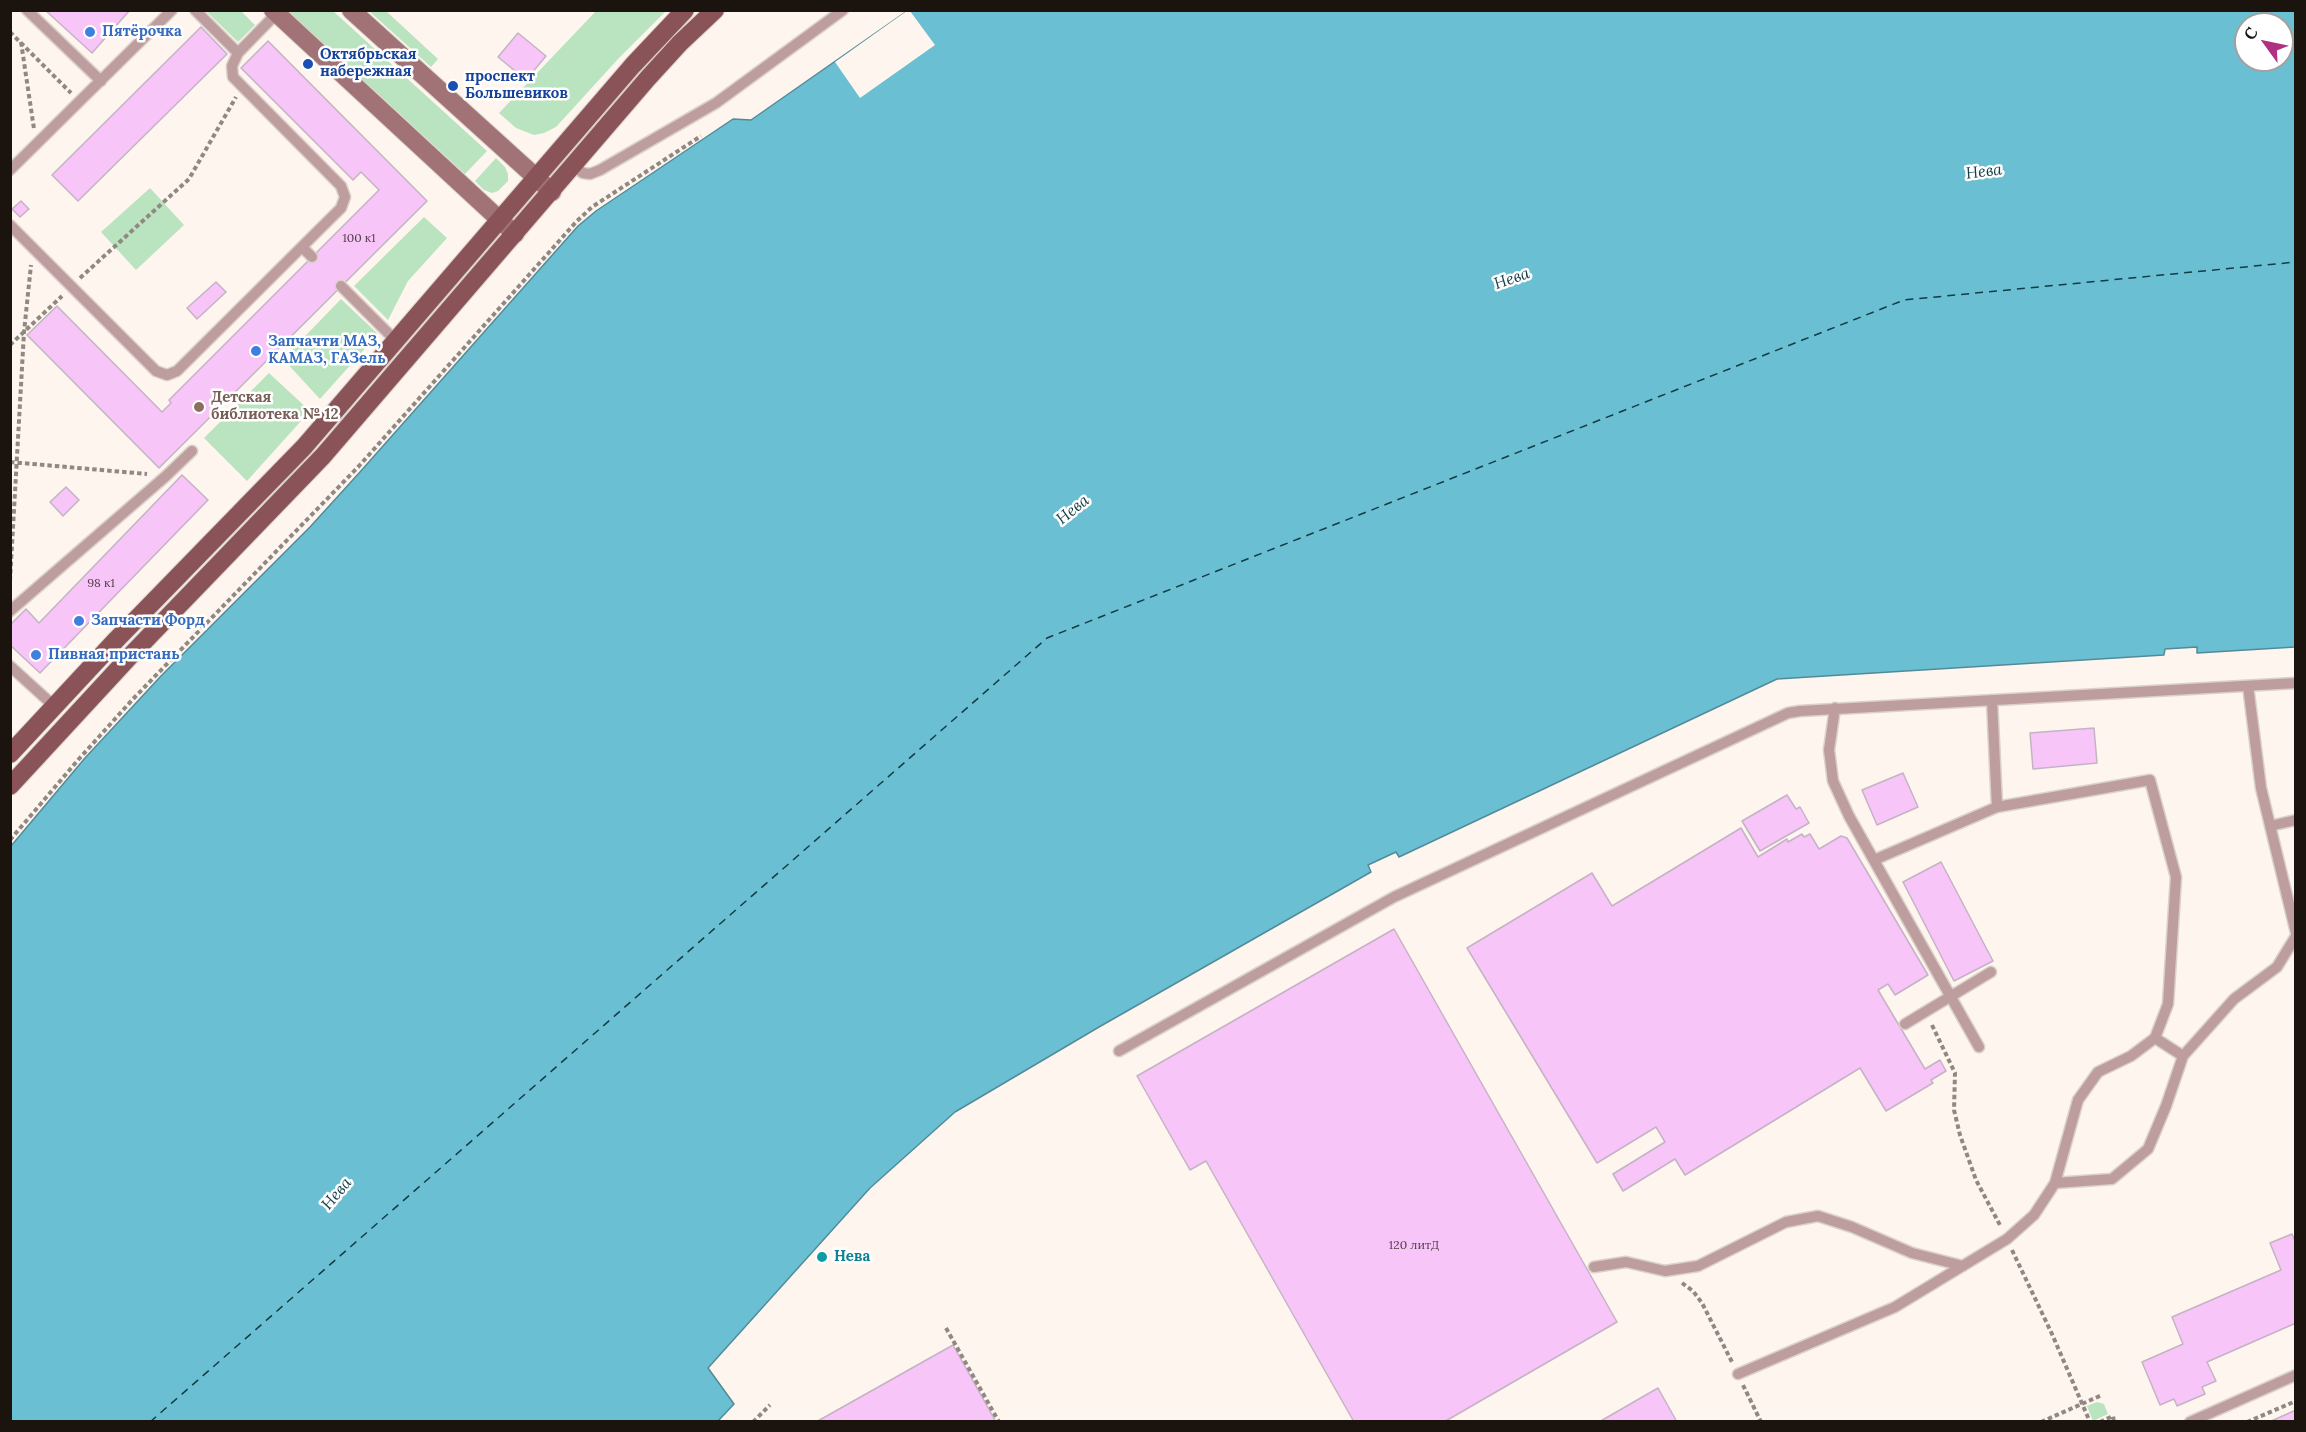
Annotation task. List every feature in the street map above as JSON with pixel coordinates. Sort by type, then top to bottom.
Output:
[{"type":"main road","points":[[351,10],[552,192]]},
{"type":"main road","points":[[10,754],[304,447],[633,65],[685,10]]},
{"type":"main road","points":[[10,786],[132,654],[323,456],[648,78],[715,10]]},
{"type":"main road","points":[[275,12],[515,234]]},
{"type":"lane","points":[[27,10],[100,81]]},
{"type":"lane","points":[[10,170],[172,10]]},
{"type":"lane","points":[[195,10],[238,53]]},
{"type":"lane","points":[[574,166],[583,173],[590,174],[600,170],[716,103],[843,10]]},
{"type":"lane","points":[[10,225],[156,371],[167,375],[177,371],[341,208],[345,197],[341,186],[233,77],[232,66],[238,53],[275,12]]},
{"type":"lane","points":[[302,247],[312,257]]},
{"type":"lane","points":[[341,286],[396,341]]},
{"type":"lane","points":[[10,611],[192,451]]},
{"type":"lane","points":[[10,666],[54,706]]},
{"type":"lane","points":[[1119,1051],[1394,897],[1788,713],[1835,708],[2295,683]]},
{"type":"lane","points":[[2055,1183],[2112,1179],[2148,1149],[2183,1056],[2234,999],[2277,967],[2295,934],[2261,788],[2248,686]]},
{"type":"lane","points":[[1992,700],[1997,807]]},
{"type":"lane","points":[[1835,708],[1829,750],[1833,781],[1874,860],[1979,1047]]},
{"type":"lane","points":[[1738,1374],[1895,1307],[2007,1239],[2034,1215],[2055,1183],[2078,1100],[2098,1072],[2131,1056],[2155,1038],[2168,1004],[2176,877],[2150,780],[1997,807],[1874,860]]},
{"type":"lane","points":[[2270,826],[2295,820]]},
{"type":"lane","points":[[1905,1024],[1991,972]]},
{"type":"lane","points":[[2155,1038],[2183,1056]]},
{"type":"lane","points":[[1594,1267],[1626,1262],[1665,1270],[1698,1266],[1785,1222],[1818,1216],[1852,1227],[1912,1253],[1963,1266]]},
{"type":"lane","points":[[2190,1422],[2295,1375]]},
{"type":"path","points":[[10,32],[80,101]]},
{"type":"path","points":[[21,42],[36,144]]},
{"type":"path","points":[[10,345],[189,179],[242,86]]},
{"type":"path","points":[[10,840],[133,699],[360,466],[576,222],[592,207],[701,136]]},
{"type":"path","points":[[10,581],[24,332],[33,246]]},
{"type":"path","points":[[10,462],[166,476]]},
{"type":"path","points":[[1925,1012],[1955,1073],[1954,1110],[1959,1135],[1976,1180],[2052,1334],[2090,1422]]},
{"type":"path","points":[[1665,1270],[1693,1291],[1702,1303],[1761,1422]]},
{"type":"path","points":[[946,1328],[999,1422]]},
{"type":"path","points":[[2041,1422],[2102,1395]]},
{"type":"path","points":[[2247,1422],[2295,1401]]},
{"type":"path","points":[[753,1422],[770,1405]]},
{"type":"path","points":[[2100,1422],[2112,1416],[2114,1422]]},
{"type":"green space","points":[[206,11],[241,11],[255,25],[238,42]]},
{"type":"green space","points":[[288,11],[333,11],[487,151],[465,174]]},
{"type":"green space","points":[[369,11],[386,11],[438,59],[431,67]]},
{"type":"green space","points":[[596,11],[666,11],[618,59],[556,127],[534,135],[516,128],[499,113]]},
{"type":"green space","points":[[496,158],[505,167],[508,181],[498,191],[492,193],[484,190],[475,181]]},
{"type":"green space","points":[[150,188],[184,225],[136,270],[101,232]]},
{"type":"green space","points":[[424,217],[447,238],[408,281],[388,320],[354,286]]},
{"type":"green space","points":[[341,299],[378,334],[320,399],[283,359]]},
{"type":"green space","points":[[269,373],[310,411],[247,481],[204,438]]},
{"type":"green space","points":[[2097,1402],[2104,1404],[2108,1414],[2093,1421],[2087,1406]]},
{"type":"water","name":"Нева","points":[[907,11],[2295,11],[2295,647],[2197,653],[2197,647],[2165,649],[2164,655],[1777,679],[1399,857],[1396,852],[1368,865],[1371,872],[955,1112],[870,1188],[708,1368],[734,1404],[718,1421],[11,1422],[11,846],[85,758],[161,676],[310,527],[578,226],[596,211],[733,119],[751,120]]},
{"type":"pier","points":[[908,10],[935,45],[860,98],[835,62]]},
{"type":"building","name":"Пятёрочка","points":[[45,10],[130,10],[92,53]]},
{"type":"building","points":[[201,27],[227,54],[78,201],[52,175]]},
{"type":"building","points":[[518,33],[546,56],[526,80],[498,57]]},
{"type":"building","points":[[268,41],[427,201],[159,468],[27,335],[57,306],[162,412],[171,403],[169,400],[379,190],[361,172],[353,180],[241,68]]},
{"type":"building","points":[[21,201],[29,209],[20,217],[12,209]]},
{"type":"building","points":[[216,282],[226,292],[197,319],[187,308]]},
{"type":"building","points":[[182,475],[208,500],[40,673],[10,645],[10,625],[26,609],[39,623]]},
{"type":"building","points":[[66,487],[79,500],[63,516],[50,502]]},
{"type":"building","points":[[2094,728],[2097,763],[2033,769],[2030,733]]},
{"type":"building","points":[[1903,773],[1918,807],[1877,825],[1862,790]]},
{"type":"building","points":[[1787,795],[1796,809],[1800,807],[1809,823],[1760,851],[1742,821]]},
{"type":"building","points":[[1741,828],[1758,857],[1787,839],[1788,842],[1802,834],[1804,837],[1810,834],[1819,849],[1841,836],[1847,838],[1928,975],[1895,995],[1888,984],[1878,990],[1925,1069],[1940,1060],[1946,1071],[1931,1080],[1933,1083],[1886,1111],[1860,1068],[1685,1175],[1675,1159],[1623,1191],[1613,1174],[1665,1142],[1656,1127],[1597,1163],[1467,948],[1592,873],[1612,906]]},
{"type":"building","points":[[1941,862],[1993,961],[1954,981],[1903,882]]},
{"type":"building","points":[[1394,929],[1617,1322],[1444,1422],[1354,1422],[1206,1161],[1190,1170],[1137,1076]]},
{"type":"building","points":[[2292,1234],[2296,1243],[2296,1323],[2207,1362],[2216,1381],[2202,1387],[2205,1394],[2177,1406],[2174,1399],[2160,1405],[2142,1362],[2183,1344],[2172,1317],[2281,1270],[2270,1243]]},
{"type":"building","points":[[953,1345],[996,1422],[816,1422]]},
{"type":"building","points":[[1658,1388],[1677,1422],[1599,1422]]},
{"type":"building","points":[[2296,1410],[2296,1422],[2269,1422]]},
{"type":"ferry route","points":[[150,1422],[1047,638],[1904,300],[2296,262]]},
{"type":"place","name":"Пятёрочка","points":[[90,32]]},
{"type":"place","name":"Октябрьская набережная","points":[[308,64]]},
{"type":"place","name":"проспект Большевиков","points":[[453,86]]},
{"type":"place","name":"Запчачти МАЗ, КАМАЗ, ГАЗель","points":[[256,351]]},
{"type":"place","name":"Детская библиотека № 12","points":[[199,407]]},
{"type":"place","name":"Запчасти Форд","points":[[79,621]]},
{"type":"place","name":"Пивная пристань","points":[[36,655]]},
{"type":"place","name":"Нева","points":[[822,1257]]}]
